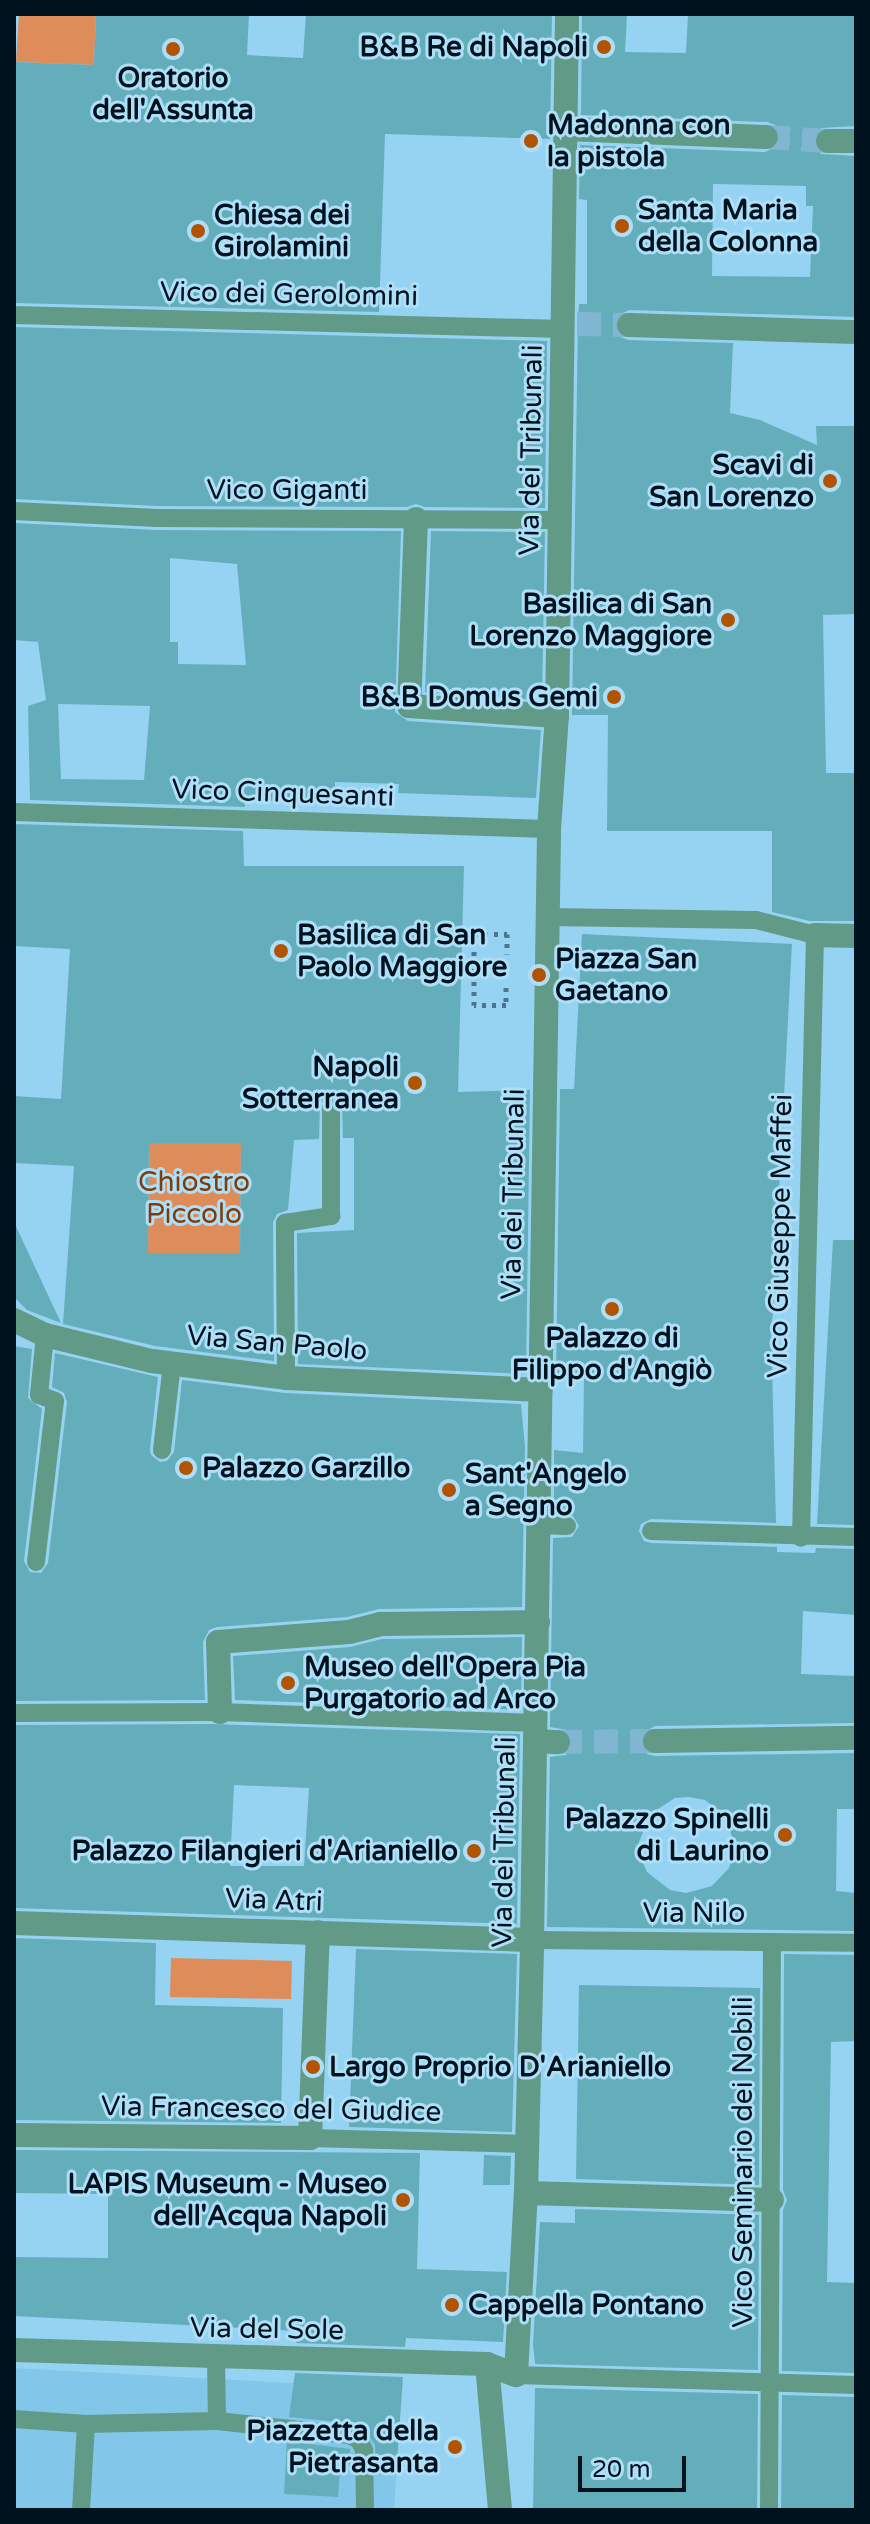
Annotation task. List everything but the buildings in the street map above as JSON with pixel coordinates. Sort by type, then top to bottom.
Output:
[{"type":"street","name":"Via dei Tribunali","points":[[516,2375],[543,1735],[538,1622],[547,917],[557,716],[567,325],[567,14]]},
{"type":"street","points":[[566,129],[766,137]]},
{"type":"street","points":[[828,141],[856,141]]},
{"type":"street","points":[[629,325],[856,332]]},
{"type":"street","points":[[416,519],[409,706],[557,716]]},
{"type":"street","points":[[815,935],[856,936]]},
{"type":"street","name":"Via San Paolo","points":[[14,1320],[45,1335],[172,1363],[286,1378],[541,1390]]},
{"type":"street","points":[[220,1712],[218,1642],[349,1632],[380,1624],[538,1622]]},
{"type":"street","points":[[655,1741],[856,1738]]},
{"type":"street","name":"Via Atri","points":[[14,1923],[532,1940]]},
{"type":"street","points":[[310,2138],[318,1932]]},
{"type":"street","name":"Via Francesco del Giudice","points":[[14,2135],[310,2138]]},
{"type":"street","points":[[526,2193],[772,2200]]},
{"type":"street","name":"Via del Sole","points":[[14,2350],[487,2364],[516,2375]]},
{"type":"street","points":[[487,2364],[500,2510]]},
{"type":"lane","name":"Vico dei Gerolomini","points":[[14,315],[567,325]]},
{"type":"lane","name":"Vico Giganti","points":[[14,511],[157,518],[561,520]]},
{"type":"lane","name":"Vico Cinquesanti","points":[[14,812],[549,829]]},
{"type":"lane","points":[[547,917],[756,920],[815,935]]},
{"type":"lane","name":"Vico Giuseppe Maffei","points":[[801,1538],[815,935]]},
{"type":"lane","points":[[286,1378],[285,1223],[331,1216],[331,1108]]},
{"type":"lane","points":[[36,1562],[55,1401],[39,1395],[45,1335]]},
{"type":"lane","points":[[162,1450],[172,1363]]},
{"type":"lane","points":[[539,1525],[567,1526]]},
{"type":"lane","points":[[651,1531],[801,1538],[856,1537]]},
{"type":"lane","points":[[14,1713],[220,1712],[543,1735]]},
{"type":"lane","name":"Via Nilo","points":[[532,1940],[856,1943]]},
{"type":"lane","name":"Vico Seminario dei Nobili","points":[[769,2510],[772,1942]]},
{"type":"lane","name":"Via Francesco del Giudice","points":[[310,2138],[527,2144]]},
{"type":"lane","points":[[216,2358],[217,2421]]},
{"type":"lane","points":[[516,2375],[856,2385]]},
{"type":"lane","points":[[14,2419],[86,2424],[217,2421],[349,2435],[359,2440],[364,2450],[365,2510]]},
{"type":"lane","points":[[81,2510],[86,2424]]},
{"type":"path","points":[[506,987],[506,1005],[474,1005],[474,934],[507,934],[507,954]]},
{"type":"path","points":[[461,970],[474,971]]},
{"type":"shaded area","points":[[14,2368],[402,2389],[394,2510],[14,2510]]},
{"type":"green space","points":[[19,14],[96,14],[94,65],[16,62]]},
{"type":"green space","name":"Chiostro Piccolo","points":[[149,1143],[241,1143],[240,1253],[148,1253]]},
{"type":"green space","points":[[171,1958],[292,1961],[291,1999],[170,1997]]},
{"type":"tunnel","points":[[766,137],[828,141]]},
{"type":"tunnel","points":[[577,324],[629,325]]},
{"type":"tunnel","points":[[558,1742],[655,1741]]},
{"type":"place","name":"B&B Re di Napoli","points":[[604,47]]},
{"type":"place","name":"Oratorio dell'Assunta","points":[[173,49]]},
{"type":"place","name":"Madonna con la pistola","points":[[531,141]]},
{"type":"place","name":"Santa Maria della Colonna","points":[[622,226]]},
{"type":"place","name":"Chiesa dei Girolamini","points":[[198,231]]},
{"type":"place","name":"Scavi di San Lorenzo","points":[[830,481]]},
{"type":"place","name":"Basilica di San Lorenzo Maggiore","points":[[728,620]]},
{"type":"place","name":"B&B Domus Gemi","points":[[614,697]]},
{"type":"place","name":"Basilica di San Paolo Maggiore","points":[[281,951]]},
{"type":"place","name":"Piazza San Gaetano","points":[[539,975]]},
{"type":"place","name":"Napoli Sotterranea","points":[[415,1083]]},
{"type":"place","name":"Palazzo di Filippo d'Angiò","points":[[612,1309]]},
{"type":"place","name":"Palazzo Garzillo","points":[[186,1468]]},
{"type":"place","name":"Sant'Angelo a Segno","points":[[449,1490]]},
{"type":"place","name":"Museo dell'Opera Pia Purgatorio ad Arco","points":[[288,1683]]},
{"type":"place","name":"Palazzo Spinelli di Laurino","points":[[785,1835]]},
{"type":"place","name":"Palazzo Filangieri d'Arianiello","points":[[474,1851]]},
{"type":"place","name":"Largo Proprio D'Arianiello","points":[[313,2067]]},
{"type":"place","name":"LAPIS Museum - Museo dell'Acqua Napoli","points":[[403,2200]]},
{"type":"place","name":"Cappella Pontano","points":[[452,2305]]},
{"type":"place","name":"Piazzetta della Pietrasanta","points":[[455,2447]]}]
